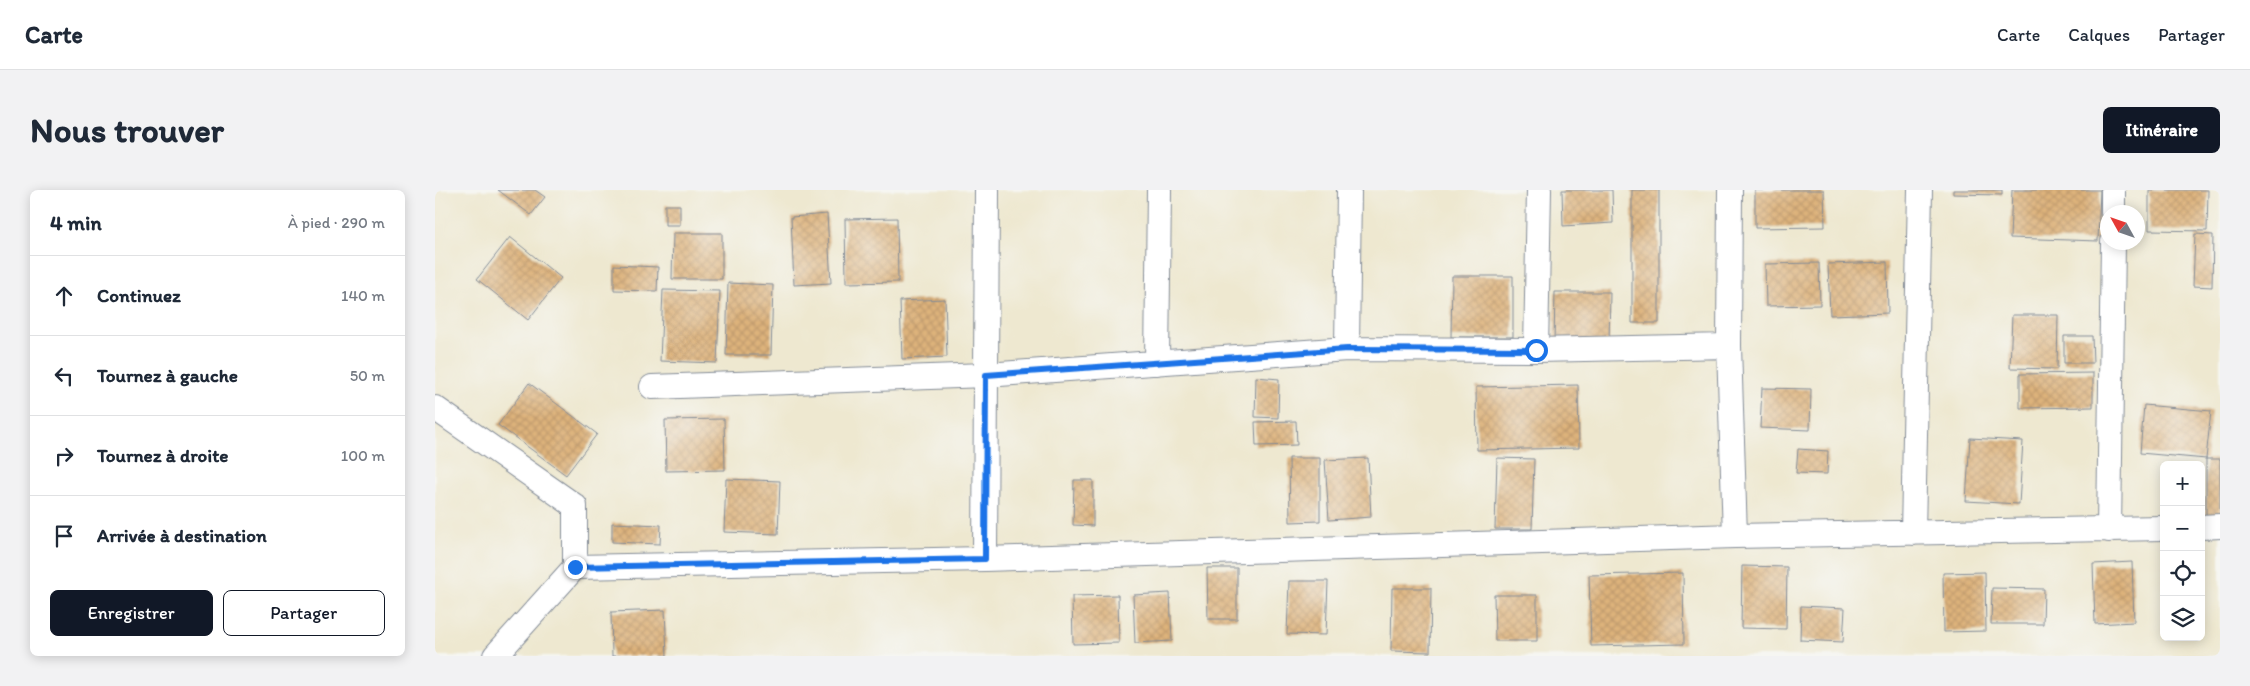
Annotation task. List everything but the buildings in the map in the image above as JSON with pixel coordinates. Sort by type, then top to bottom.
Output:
[{"type":"street","points":[[985,559],[987,190]]},
{"type":"street","points":[[1157,363],[1159,190]]},
{"type":"street","points":[[1347,349],[1349,190]]},
{"type":"street","points":[[1536,350],[1539,190]]},
{"type":"street","points":[[1729,190],[1729,346],[1735,536]]},
{"type":"street","points":[[1913,532],[1920,190]]},
{"type":"street","points":[[2113,190],[2113,205]]},
{"type":"street","points":[[2109,530],[2113,250]]},
{"type":"street","points":[[651,387],[986,375],[1347,349],[1536,350],[1729,346]]},
{"type":"street","points":[[435,408],[575,506],[575,567],[495,656]]},
{"type":"street","points":[[2205,527],[2220,526]]},
{"type":"street","points":[[575,567],[985,559],[1735,536],[2160,528]]},
{"type":"route","points":[[575,567],[985,559],[986,375],[1347,349],[1536,350]]}]
